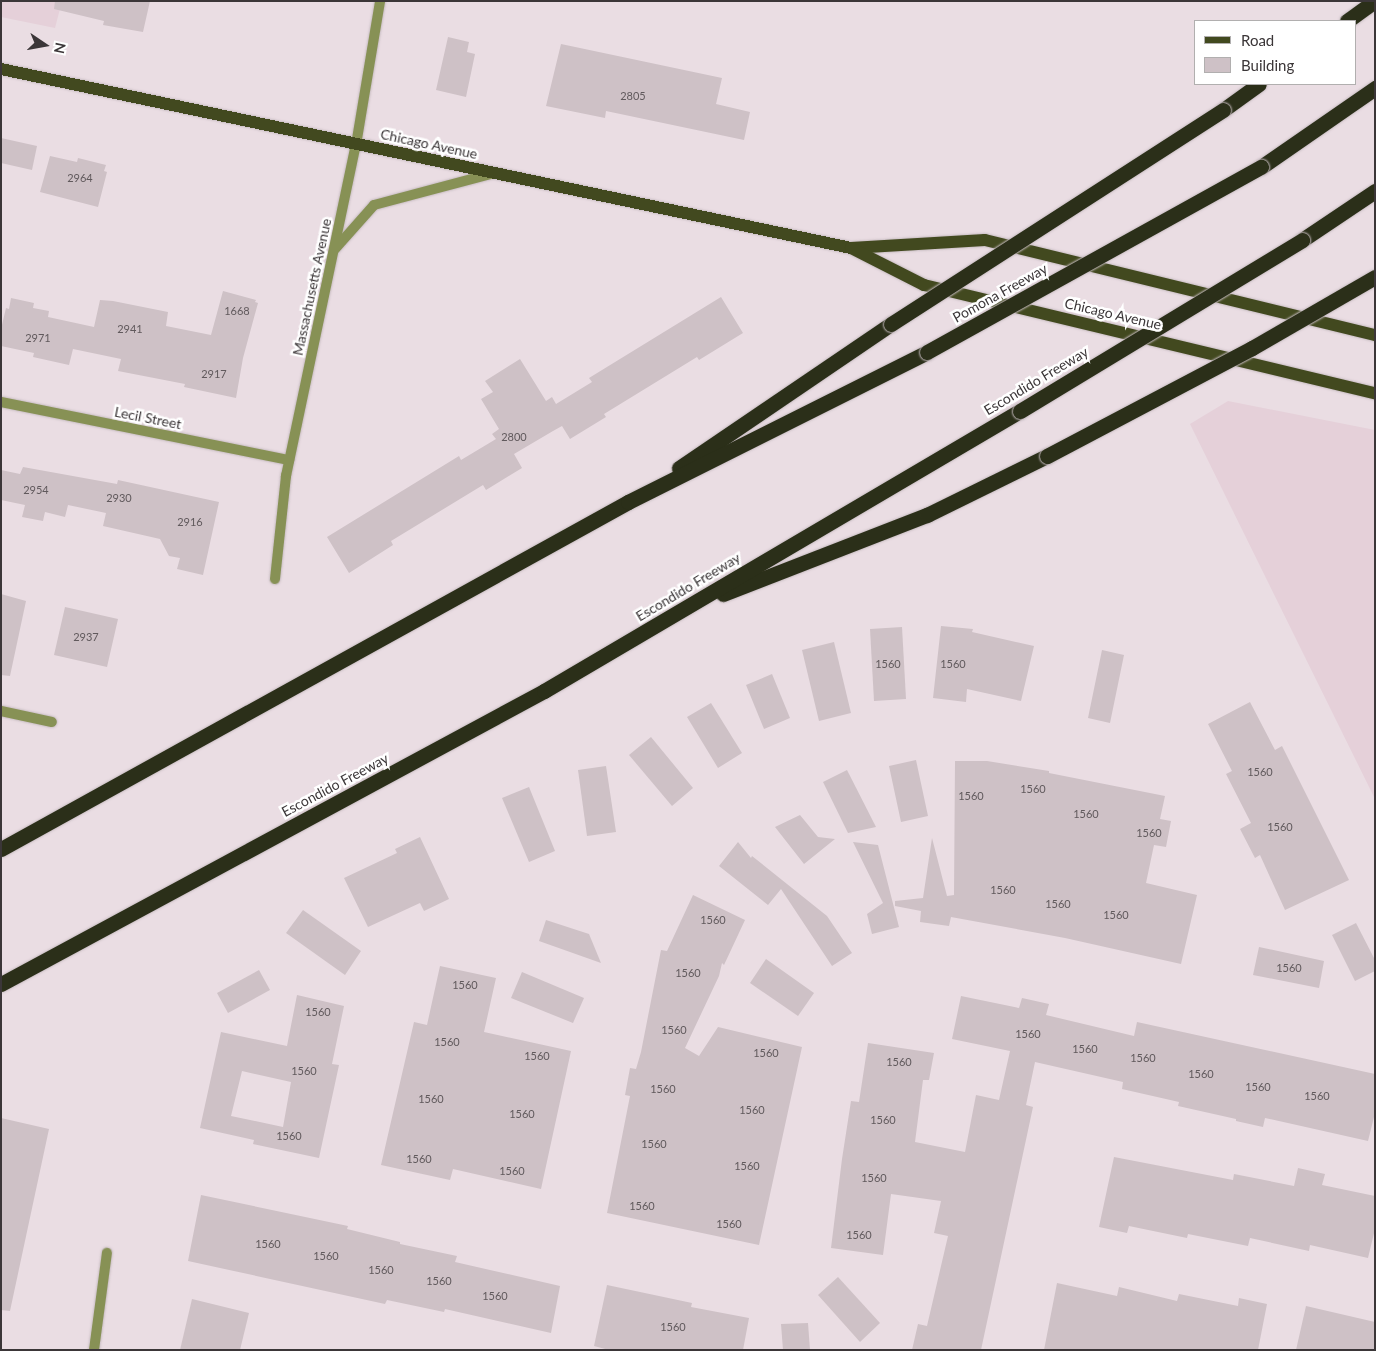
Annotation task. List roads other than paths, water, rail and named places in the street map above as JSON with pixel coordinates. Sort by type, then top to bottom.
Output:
[{"type":"highway","points":[[1348,20],[1375,1]]},
{"type":"highway","points":[[1,849],[628,502],[891,324],[1223,110],[1258,85]]},
{"type":"highway","name":"Pomona Freeway","points":[[628,502],[927,352],[1260,167],[1375,88]]},
{"type":"highway","name":"Escondido Freeway","points":[[1,984],[544,692],[1020,411],[1302,240],[1375,191]]},
{"type":"highway","points":[[682,610],[927,515],[1047,456],[1252,348],[1375,277]]},
{"type":"main road","name":"Chicago Avenue","points":[[1,69],[851,248],[924,285],[1375,393]]},
{"type":"main road","name":"Chicago Avenue","points":[[851,248],[985,240],[1375,335]]},
{"type":"street","name":"Massachusetts Avenue","points":[[275,578],[288,460],[356,144],[380,1]]},
{"type":"street","points":[[334,250],[374,205],[495,173]]},
{"type":"street","name":"Lecil Street","points":[[1,402],[288,460]]},
{"type":"street","points":[[1,711],[52,722]]},
{"type":"street","points":[[94,1350],[108,1253]]}]
